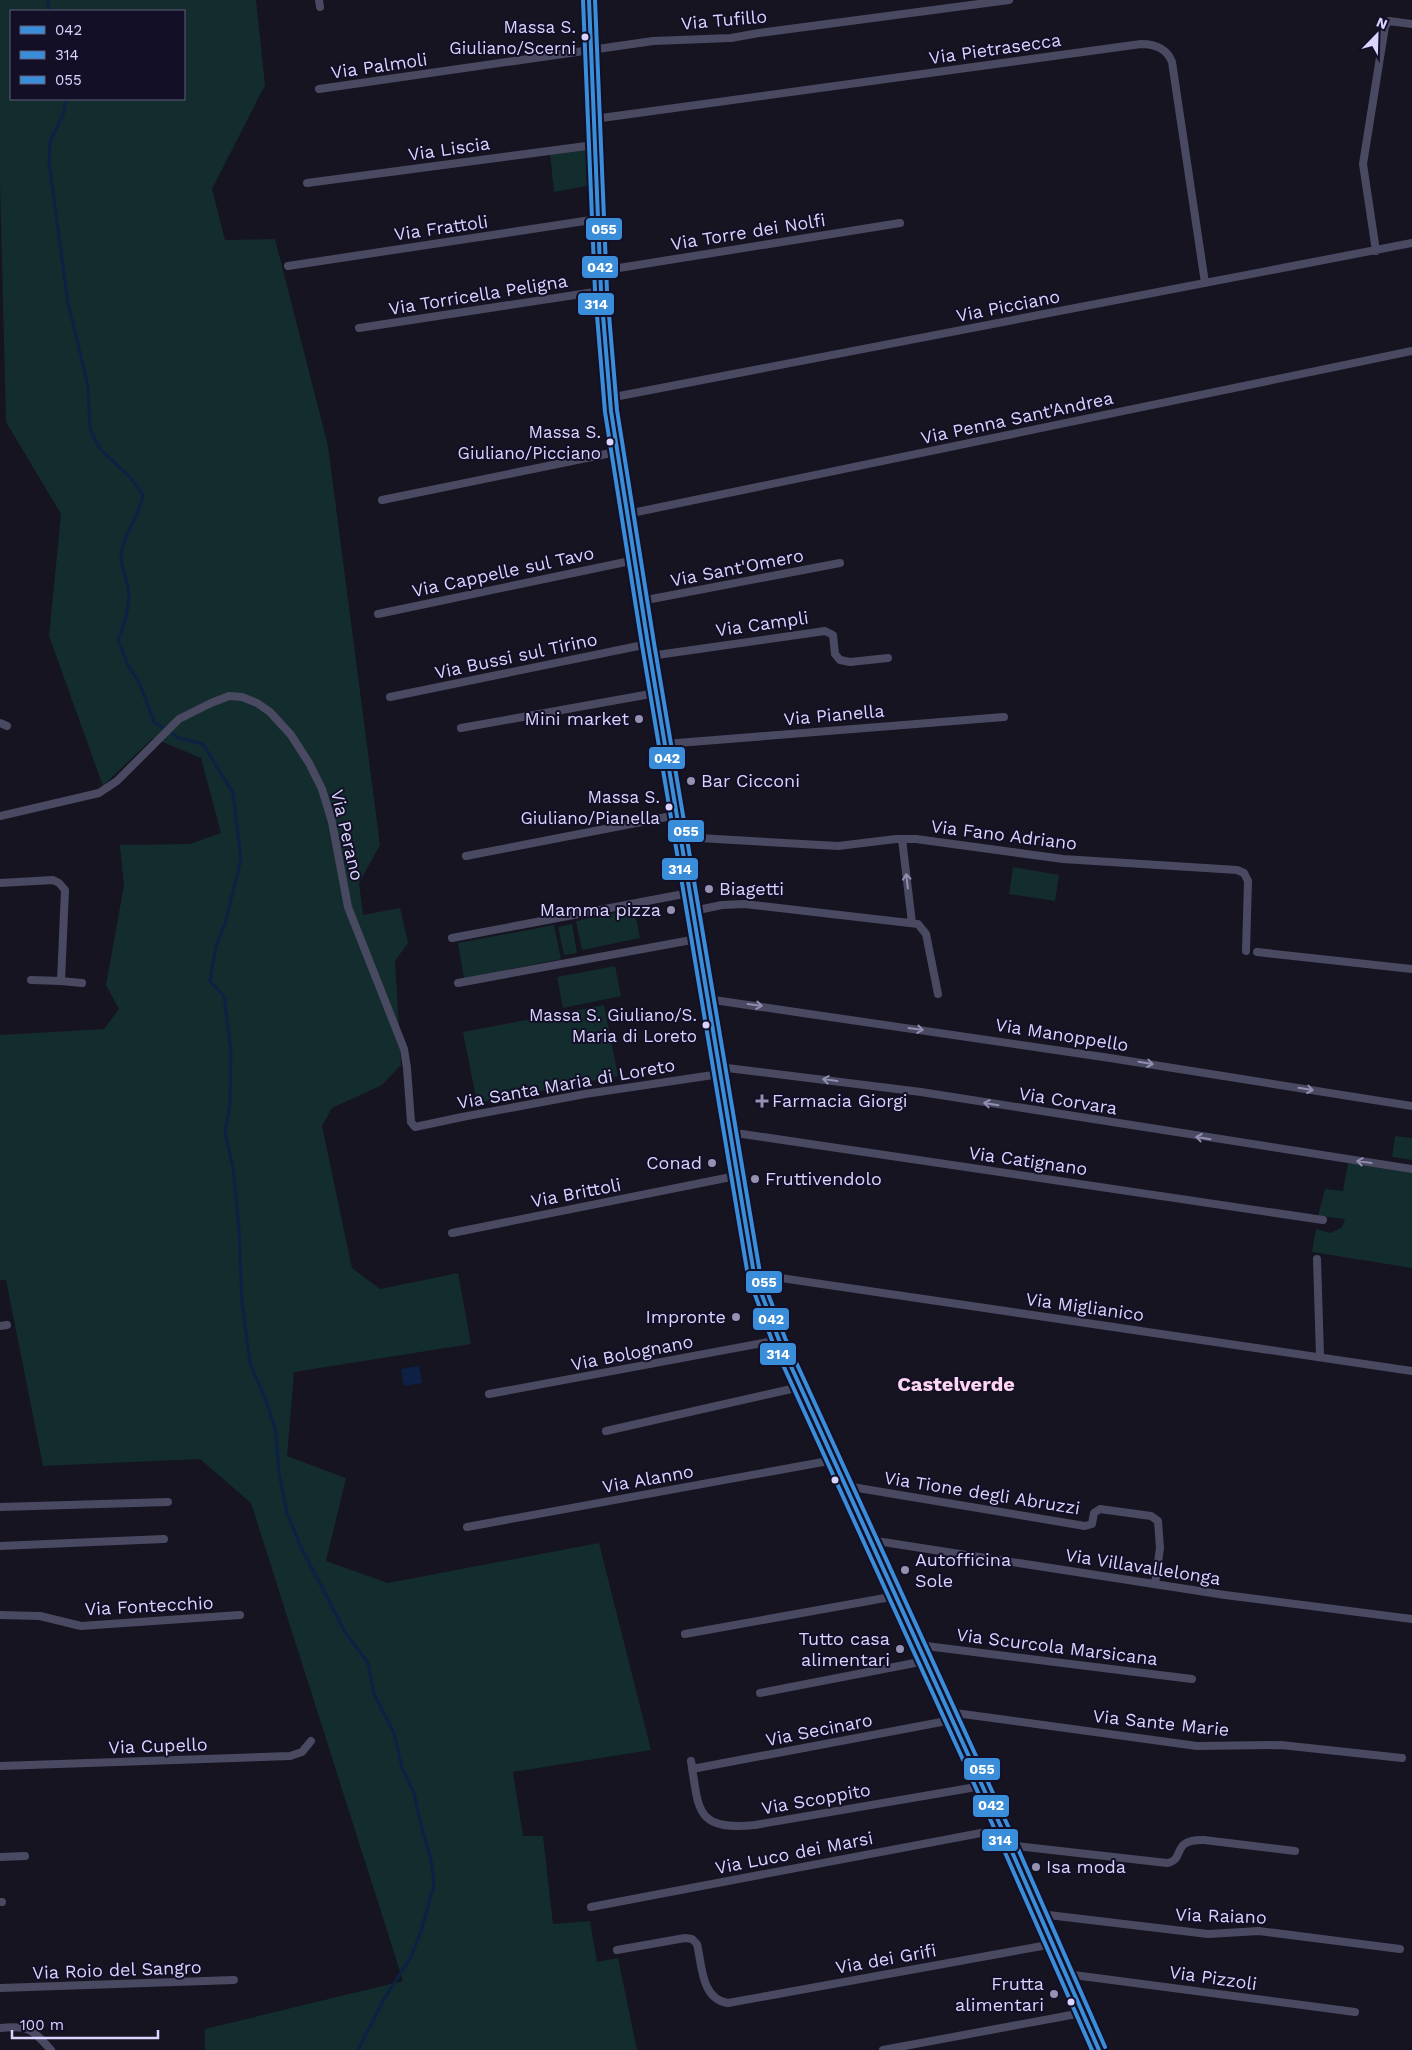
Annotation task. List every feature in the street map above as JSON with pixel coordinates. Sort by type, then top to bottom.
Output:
[{"type":"street","points":[[590,0],[600,271],[609,398],[616,452],[736,1176],[754,1274],[779,1340],[1002,1829],[1099,2050]]},
{"type":"street","name":"Via Tufillo","points":[[592,52],[663,40],[738,38],[759,33],[1009,0]]},
{"type":"street","points":[[1376,251],[1363,164],[1383,36],[1385,26],[1389,21],[1412,24]]},
{"type":"street","name":"Via Pietrasecca","points":[[594,119],[1141,44],[1155,46],[1167,53],[1172,62],[1205,283]]},
{"type":"street","name":"Via Palmoli","points":[[319,89],[592,52]]},
{"type":"street","name":"Via Liscia","points":[[307,183],[594,144]]},
{"type":"street","name":"Via Frattoli","points":[[288,266],[598,219]]},
{"type":"street","name":"Via Torre dei Nolfi","points":[[600,271],[900,223]]},
{"type":"street","name":"Via Picciano","points":[[609,398],[1412,243]]},
{"type":"street","name":"Via Torricella Peligna","points":[[359,328],[601,291]]},
{"type":"street","name":"Via Penna Sant'Andrea","points":[[627,514],[1412,351]]},
{"type":"street","points":[[382,500],[616,452]]},
{"type":"street","name":"Via Cappelle sul Tavo","points":[[378,614],[635,560]]},
{"type":"street","name":"Via Sant'Omero","points":[[641,601],[840,563]]},
{"type":"street","name":"Via Campli","points":[[649,650],[825,631],[833,635],[836,654],[842,661],[888,658]]},
{"type":"street","name":"Via Bussi sul Tirino","points":[[390,697],[649,650]]},
{"type":"street","points":[[461,728],[656,693]]},
{"type":"street","name":"Via Perano","points":[[0,816],[103,792],[117,781],[179,719],[230,696],[242,697],[257,702],[270,712],[288,731],[316,776],[326,800],[348,907],[404,1049],[411,1122],[418,1128]]},
{"type":"street","name":"Via Pianella","points":[[665,744],[1004,717]]},
{"type":"street","points":[[466,856],[677,815]]},
{"type":"street","name":"Via Fano Adriano","points":[[681,837],[838,846],[902,839],[923,840],[1063,859],[1240,871],[1246,875],[1248,881],[1246,951]]},
{"type":"street","points":[[902,839],[912,923]]},
{"type":"street","points":[[0,883],[50,880],[59,883],[64,888],[61,981]]},
{"type":"street","points":[[452,938],[689,893]]},
{"type":"street","points":[[692,911],[728,904],[744,904],[912,923],[921,926],[926,934],[938,994]]},
{"type":"street","points":[[458,983],[697,940]]},
{"type":"street","points":[[1257,952],[1412,969]]},
{"type":"street","points":[[31,980],[82,983]]},
{"type":"street","name":"Via Manoppello","points":[[707,999],[1001,1041],[1412,1106]]},
{"type":"street","name":"Via Santa Maria di Loreto","points":[[418,1128],[462,1117],[719,1070]]},
{"type":"street","name":"Via Corvara","points":[[719,1070],[921,1092],[1412,1169]]},
{"type":"street","name":"Via Catignano","points":[[730,1132],[1323,1220]]},
{"type":"street","name":"Via Brittoli","points":[[452,1233],[736,1176]]},
{"type":"street","points":[[1317,1259],[1320,1356]]},
{"type":"street","name":"Via Miglianico","points":[[754,1274],[1412,1370]]},
{"type":"street","name":"Via Bolognano","points":[[490,1394],[779,1340]]},
{"type":"street","points":[[606,1431],[800,1386]]},
{"type":"street","name":"Via Alanno","points":[[467,1527],[834,1460]]},
{"type":"street","name":"Via Tione degli Abruzzi","points":[[846,1486],[1085,1526],[1092,1524],[1094,1513],[1100,1509],[1151,1516],[1158,1521],[1160,1542],[1155,1584]]},
{"type":"street","points":[[0,1507],[168,1502]]},
{"type":"street","points":[[0,1546],[164,1539]]},
{"type":"street","name":"Via Villavallelonga","points":[[870,1540],[1225,1595],[1412,1619]]},
{"type":"street","points":[[685,1634],[896,1596]]},
{"type":"street","name":"Via Fontecchio","points":[[0,1615],[40,1616],[81,1626],[240,1616]]},
{"type":"street","name":"Via Scurcola Marsicana","points":[[918,1645],[1192,1679]]},
{"type":"street","points":[[760,1693],[925,1661]]},
{"type":"street","name":"Via Sante Marie","points":[[950,1716],[1197,1746],[1281,1745],[1402,1758]]},
{"type":"street","name":"Via Secinaro","points":[[691,1765],[950,1716]]},
{"type":"street","name":"Via Cupello","points":[[0,1766],[293,1756],[302,1752],[312,1741]]},
{"type":"street","name":"Via Scoppito","points":[[691,1765],[700,1809],[715,1823],[726,1826],[755,1824],[982,1786]]},
{"type":"street","name":"Via Luco dei Marsi","points":[[591,1907],[1002,1829]]},
{"type":"street","points":[[1008,1844],[1168,1863],[1174,1861],[1183,1844],[1190,1840],[1295,1851]]},
{"type":"street","points":[[0,1857],[25,1856]]},
{"type":"street","name":"Via Raiano","points":[[1040,1914],[1208,1934],[1258,1931],[1400,1949]]},
{"type":"street","name":"Via dei Grifi","points":[[617,1950],[685,1938],[692,1939],[697,1944],[708,1992],[724,2003],[1053,1944]]},
{"type":"street","name":"Via Pizzoli","points":[[1066,1974],[1355,2012]]},
{"type":"street","name":"Via Roio del Sangro","points":[[0,1988],[234,1980]]},
{"type":"street","points":[[883,2050],[1082,2013]]},
{"type":"street","points":[[0,2028],[20,2027],[31,2029],[51,2050]]},
{"type":"green space","points":[[0,0],[256,0],[265,85],[212,189],[225,240],[275,239],[328,446],[380,845],[359,883],[363,915],[400,908],[408,943],[395,961],[401,1065],[382,1085],[332,1108],[322,1126],[352,1268],[380,1289],[458,1273],[471,1344],[294,1372],[287,1456],[346,1478],[326,1561],[388,1583],[599,1543],[651,1750],[513,1772],[523,1836],[543,1836],[553,1924],[590,1921],[597,1962],[618,1958],[637,2050],[205,2050],[205,2029],[403,1981],[251,1503],[200,1459],[43,1466],[6,1280],[0,1280],[0,1035],[104,1029],[119,1009],[106,985],[124,885],[120,845],[190,844],[221,833],[201,758],[153,738],[103,786],[49,636],[61,514],[6,422],[0,182]]},
{"type":"green space","points":[[589,148],[592,185],[554,192],[550,153]]},
{"type":"green space","points":[[1013,867],[1059,875],[1055,901],[1009,894]]},
{"type":"green space","points":[[634,909],[640,938],[582,950],[576,921]]},
{"type":"green space","points":[[572,924],[577,953],[564,955],[558,927]]},
{"type":"green space","points":[[554,925],[561,959],[464,978],[458,943]]},
{"type":"green space","points":[[615,966],[621,996],[563,1008],[557,977]]},
{"type":"green space","points":[[604,1005],[618,1076],[477,1103],[463,1032]]},
{"type":"green space","points":[[1395,1136],[1412,1138],[1412,1160],[1392,1157]]},
{"type":"green space","points":[[1348,1163],[1412,1173],[1412,1268],[1312,1252],[1316,1229],[1331,1233],[1342,1227],[1345,1219],[1318,1216],[1325,1189],[1343,1191]]},
{"type":"water","points":[[419,1366],[422,1383],[404,1386],[401,1369]]},
{"type":"waterway","points":[[48,0],[49,10]]},
{"type":"waterway","points":[[66,100],[64,112],[50,142],[49,163],[68,303],[88,386],[90,429],[100,449],[131,478],[143,495],[122,550],[121,562],[128,586],[129,601],[118,640],[129,667],[139,682],[154,722],[179,738],[203,744],[233,793],[241,859],[225,924],[216,946],[210,981],[224,996],[231,1051],[230,1104],[225,1133],[233,1167],[239,1229],[242,1303],[250,1363],[267,1403],[275,1428],[279,1473],[287,1513],[300,1545],[345,1632],[368,1663],[374,1694],[394,1733],[402,1768],[414,1793],[432,1864],[434,1885],[421,1931],[411,1957],[384,1999],[358,2050]]},
{"type":"transit line","name":"314","points":[[583,0],[595,291],[605,412],[642,645],[748,1276],[773,1343],[996,1832],[1092,2050]]},
{"type":"transit line","name":"042","points":[[589,0],[601,291],[611,411],[648,644],[754,1274],[779,1340],[1002,1829],[1099,2050]]},
{"type":"transit line","name":"055","points":[[595,0],[607,291],[617,410],[654,643],[760,1273],[785,1338],[1008,1826],[1105,2047]]},
{"type":"place","name":"Massa S. Giuliano/Scerni","points":[[585,37]]},
{"type":"place","name":"Massa S. Giuliano/Picciano","points":[[610,442]]},
{"type":"place","name":"Mini market","points":[[639,719]]},
{"type":"place","name":"Bar Cicconi","points":[[691,781]]},
{"type":"place","name":"Massa S. Giuliano/Pianella","points":[[669,807]]},
{"type":"place","name":"Biagetti","points":[[709,889]]},
{"type":"place","name":"Mamma pizza","points":[[671,910]]},
{"type":"place","name":"Massa S. Giuliano/S. Maria di Loreto","points":[[706,1025]]},
{"type":"place","name":"Farmacia Giorgi","points":[[762,1101]]},
{"type":"place","name":"Conad","points":[[712,1163]]},
{"type":"place","name":"Fruttivendolo","points":[[755,1179]]},
{"type":"place","name":"Impronte","points":[[736,1317]]},
{"type":"place","name":"Autofficina Sole","points":[[905,1570]]},
{"type":"place","name":"Tutto casa alimentari","points":[[900,1649]]},
{"type":"place","name":"Isa moda","points":[[1036,1867]]},
{"type":"place","name":"Frutta alimentari","points":[[1054,1994]]},
{"type":"district","name":"Castelverde","points":[[956,1384]]}]
